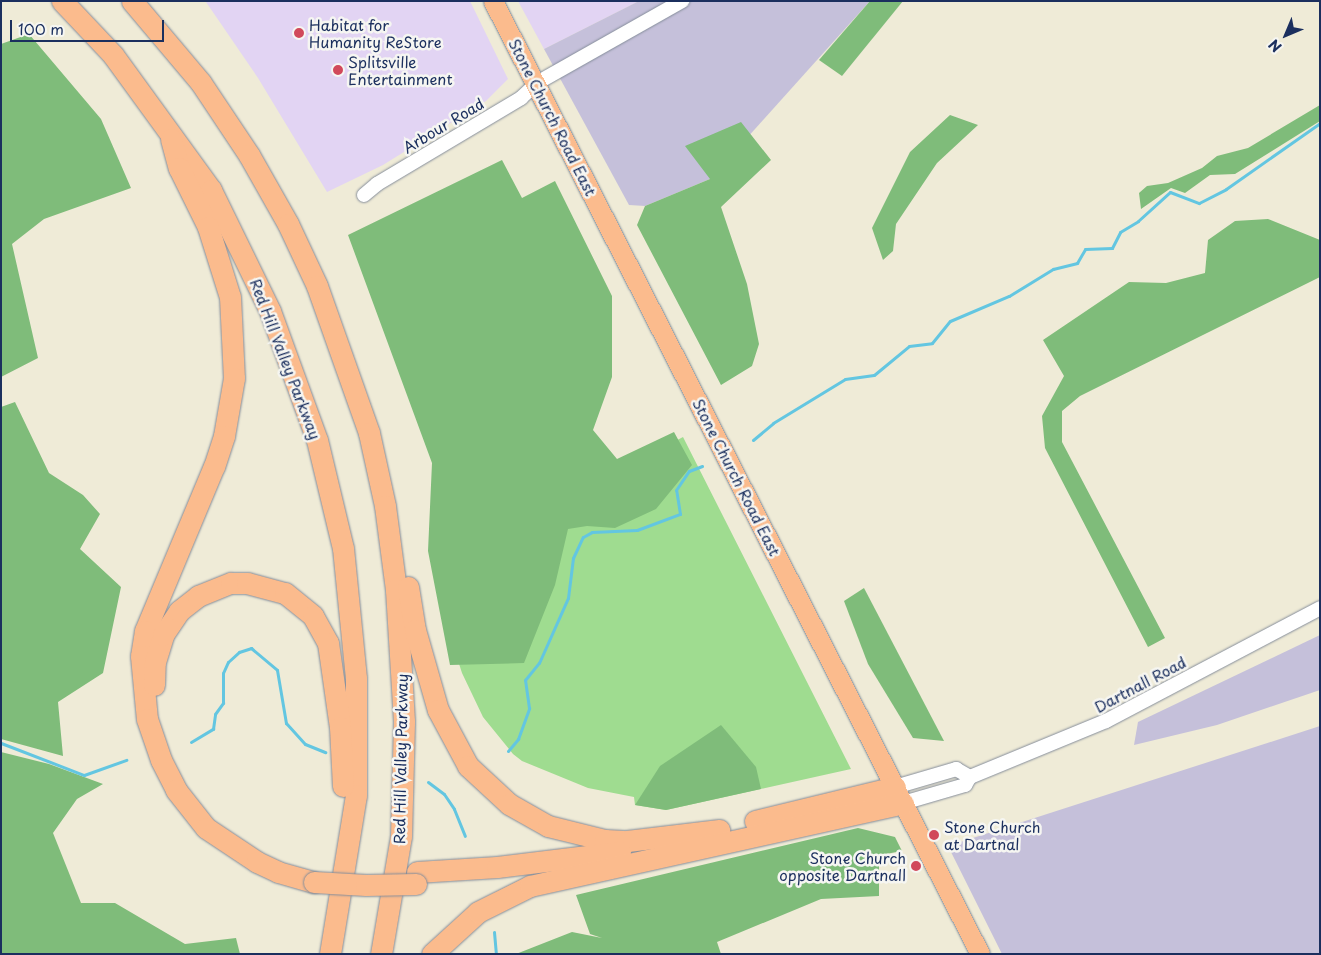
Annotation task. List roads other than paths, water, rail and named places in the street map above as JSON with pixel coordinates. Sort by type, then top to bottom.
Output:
[{"type":"highway","name":"Red Hill Valley Parkway","points":[[62,1],[114,55],[168,127],[211,190],[270,311],[318,440],[343,548],[356,678],[356,795],[330,954]]},
{"type":"highway","name":"Red Hill Valley Parkway","points":[[132,1],[201,83],[249,155],[288,224],[318,286],[369,433],[385,506],[399,626],[404,722],[401,836],[381,954]]},
{"type":"highway","points":[[168,127],[178,168],[208,227],[230,296],[234,378],[224,436],[214,466],[161,585],[145,631],[141,656],[147,719],[161,760],[176,790],[206,828],[257,862],[278,872],[315,875],[486,880],[610,867]]},
{"type":"highway","points":[[385,506],[397,531],[415,630],[438,710],[458,750],[482,780],[528,816],[584,836],[627,841],[719,830]]},
{"type":"highway","points":[[315,875],[271,857],[228,831],[190,790],[173,762],[155,695],[155,662],[170,622],[193,599],[210,589],[247,583],[285,593],[313,616],[328,643],[340,727],[343,793],[339,904]]},
{"type":"highway","points":[[416,878],[552,862],[671,843],[719,830],[899,795]]},
{"type":"highway","points":[[432,954],[464,922],[502,898],[530,886],[899,795]]},
{"type":"main road","name":"Stone Church Road East","points":[[493,1],[537,83],[980,954]]},
{"type":"street","name":"Arbour Road","points":[[364,195],[377,184],[521,98],[537,83],[682,1]]},
{"type":"street","name":"Dartnall Road","points":[[899,795],[956,769],[970,777],[1106,721],[1320,608]]},
{"type":"waterway","points":[[753,440],[773,423],[845,379],[874,375],[909,346],[932,343],[950,321],[1009,296],[1053,269],[1077,263],[1085,249],[1112,248],[1120,232],[1138,221],[1170,192],[1199,203],[1226,189],[1320,123]]},
{"type":"waterway","points":[[508,751],[518,739],[529,708],[525,680],[539,663],[568,598],[573,558],[583,537],[592,532],[637,530],[680,514],[676,490],[689,471],[702,466]]},
{"type":"waterway","points":[[191,742],[213,729],[215,714],[223,703],[223,673],[228,662],[239,652],[251,648],[277,670],[286,723],[305,744],[325,752]]},
{"type":"waterway","points":[[1,743],[84,775],[126,760]]},
{"type":"waterway","points":[[428,782],[444,794],[454,809],[465,836]]},
{"type":"waterway","points":[[494,932],[496,954]]},
{"type":"place","name":"Habitat for Humanity ReStore","points":[[299,33]]},
{"type":"place","name":"Splitsville Entertainment","points":[[338,70]]},
{"type":"place","name":"Stone Church at Dartnal","points":[[934,835]]},
{"type":"place","name":"Stone Church opposite Dartnall","points":[[916,866]]}]
